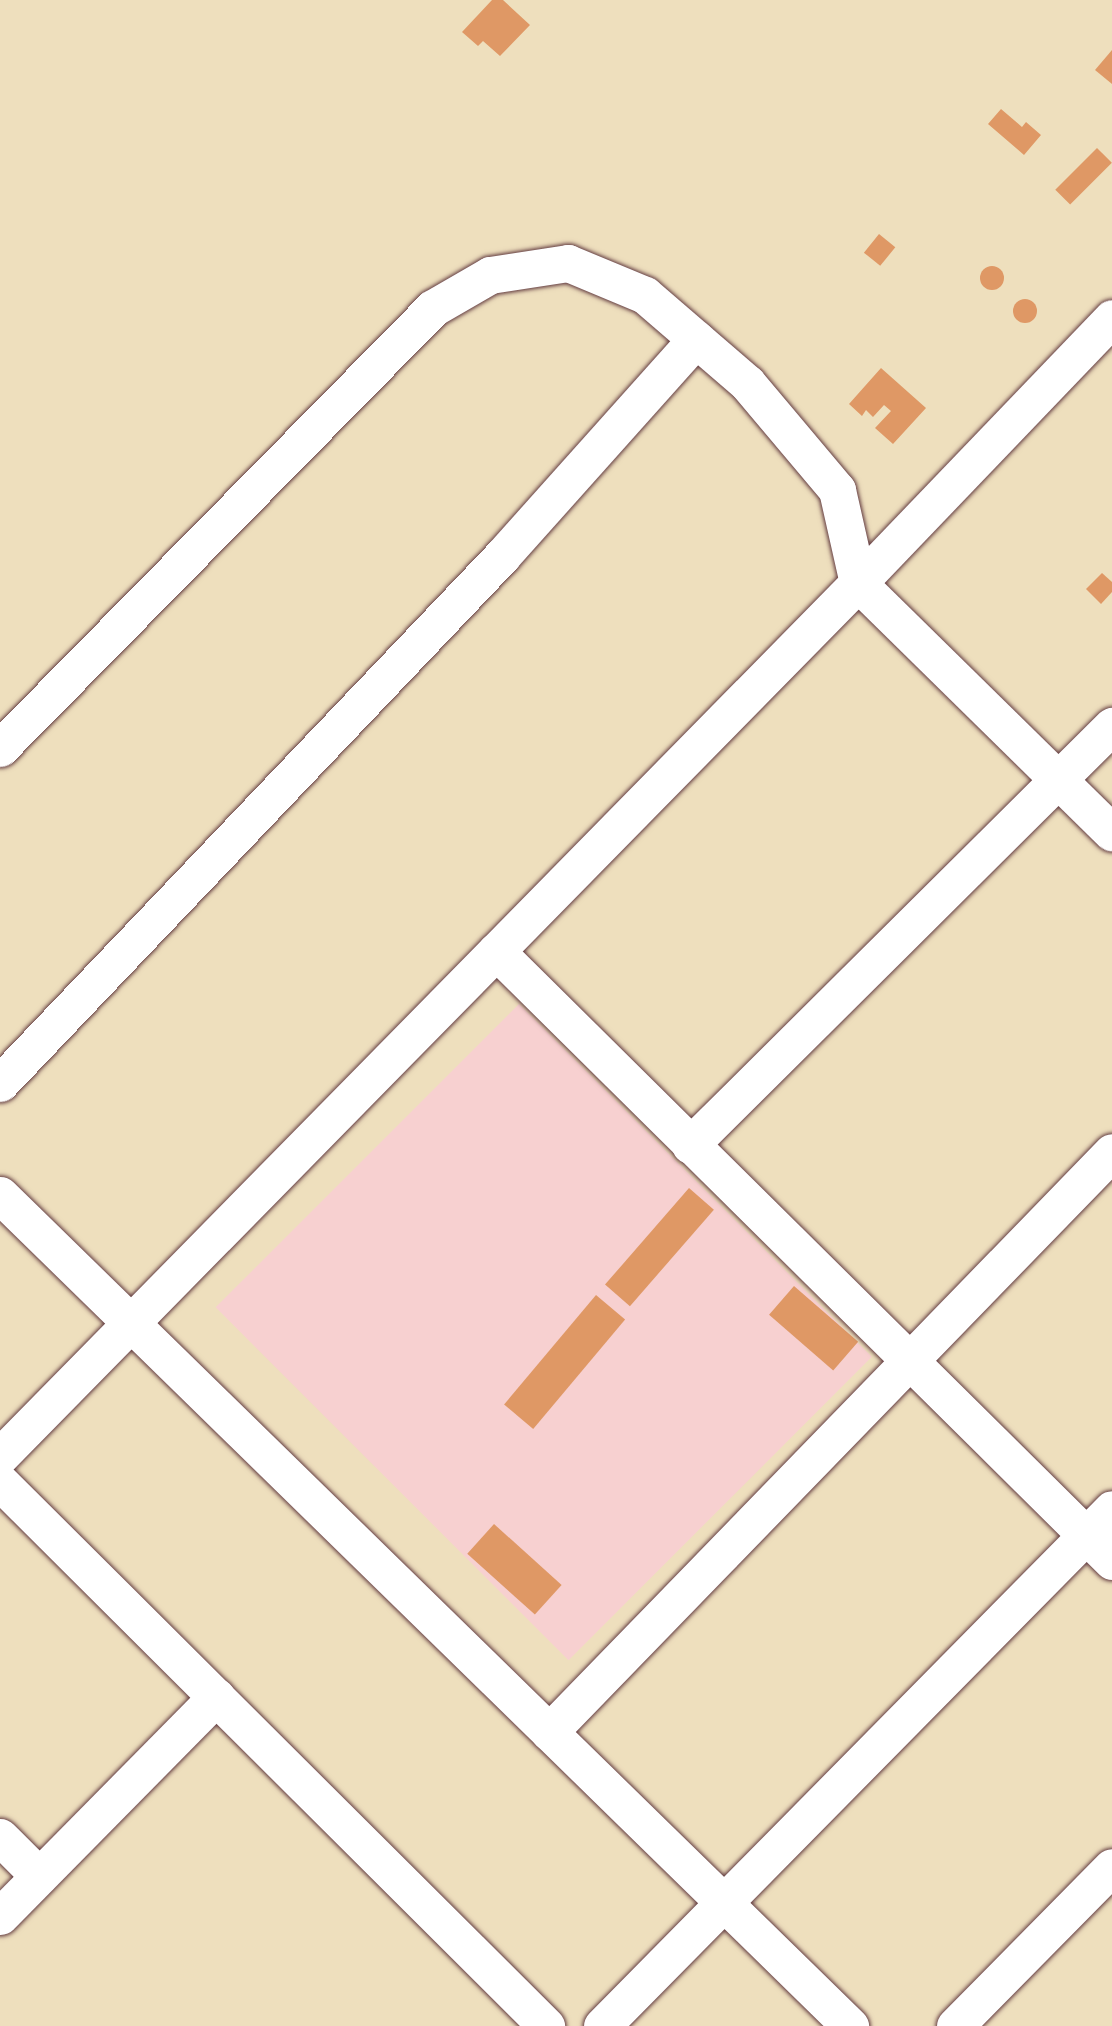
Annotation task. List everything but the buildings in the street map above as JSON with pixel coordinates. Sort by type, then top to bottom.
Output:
[{"type":"street","points":[[0,748],[433,308],[490,275],[568,263],[645,295],[747,383],[837,490],[858,583],[1112,833]]},
{"type":"street","points":[[0,1456],[858,583],[1112,318]]},
{"type":"street","points":[[0,1083],[502,555],[696,339]]},
{"type":"street","points":[[690,1145],[1112,726]]},
{"type":"street","points":[[496,951],[1112,1562]]},
{"type":"street","points":[[549,1732],[1112,1152]]},
{"type":"street","points":[[0,1195],[850,2026]]},
{"type":"street","points":[[0,1482],[547,2026]]},
{"type":"street","points":[[602,2026],[1112,1509]]},
{"type":"street","points":[[0,1916],[216,1697]]},
{"type":"street","points":[[0,1838],[38,1876]]},
{"type":"street","points":[[956,2026],[1112,1867]]},
{"type":"shaded area","points":[[519,1004],[872,1357],[568,1660],[216,1307]]}]
